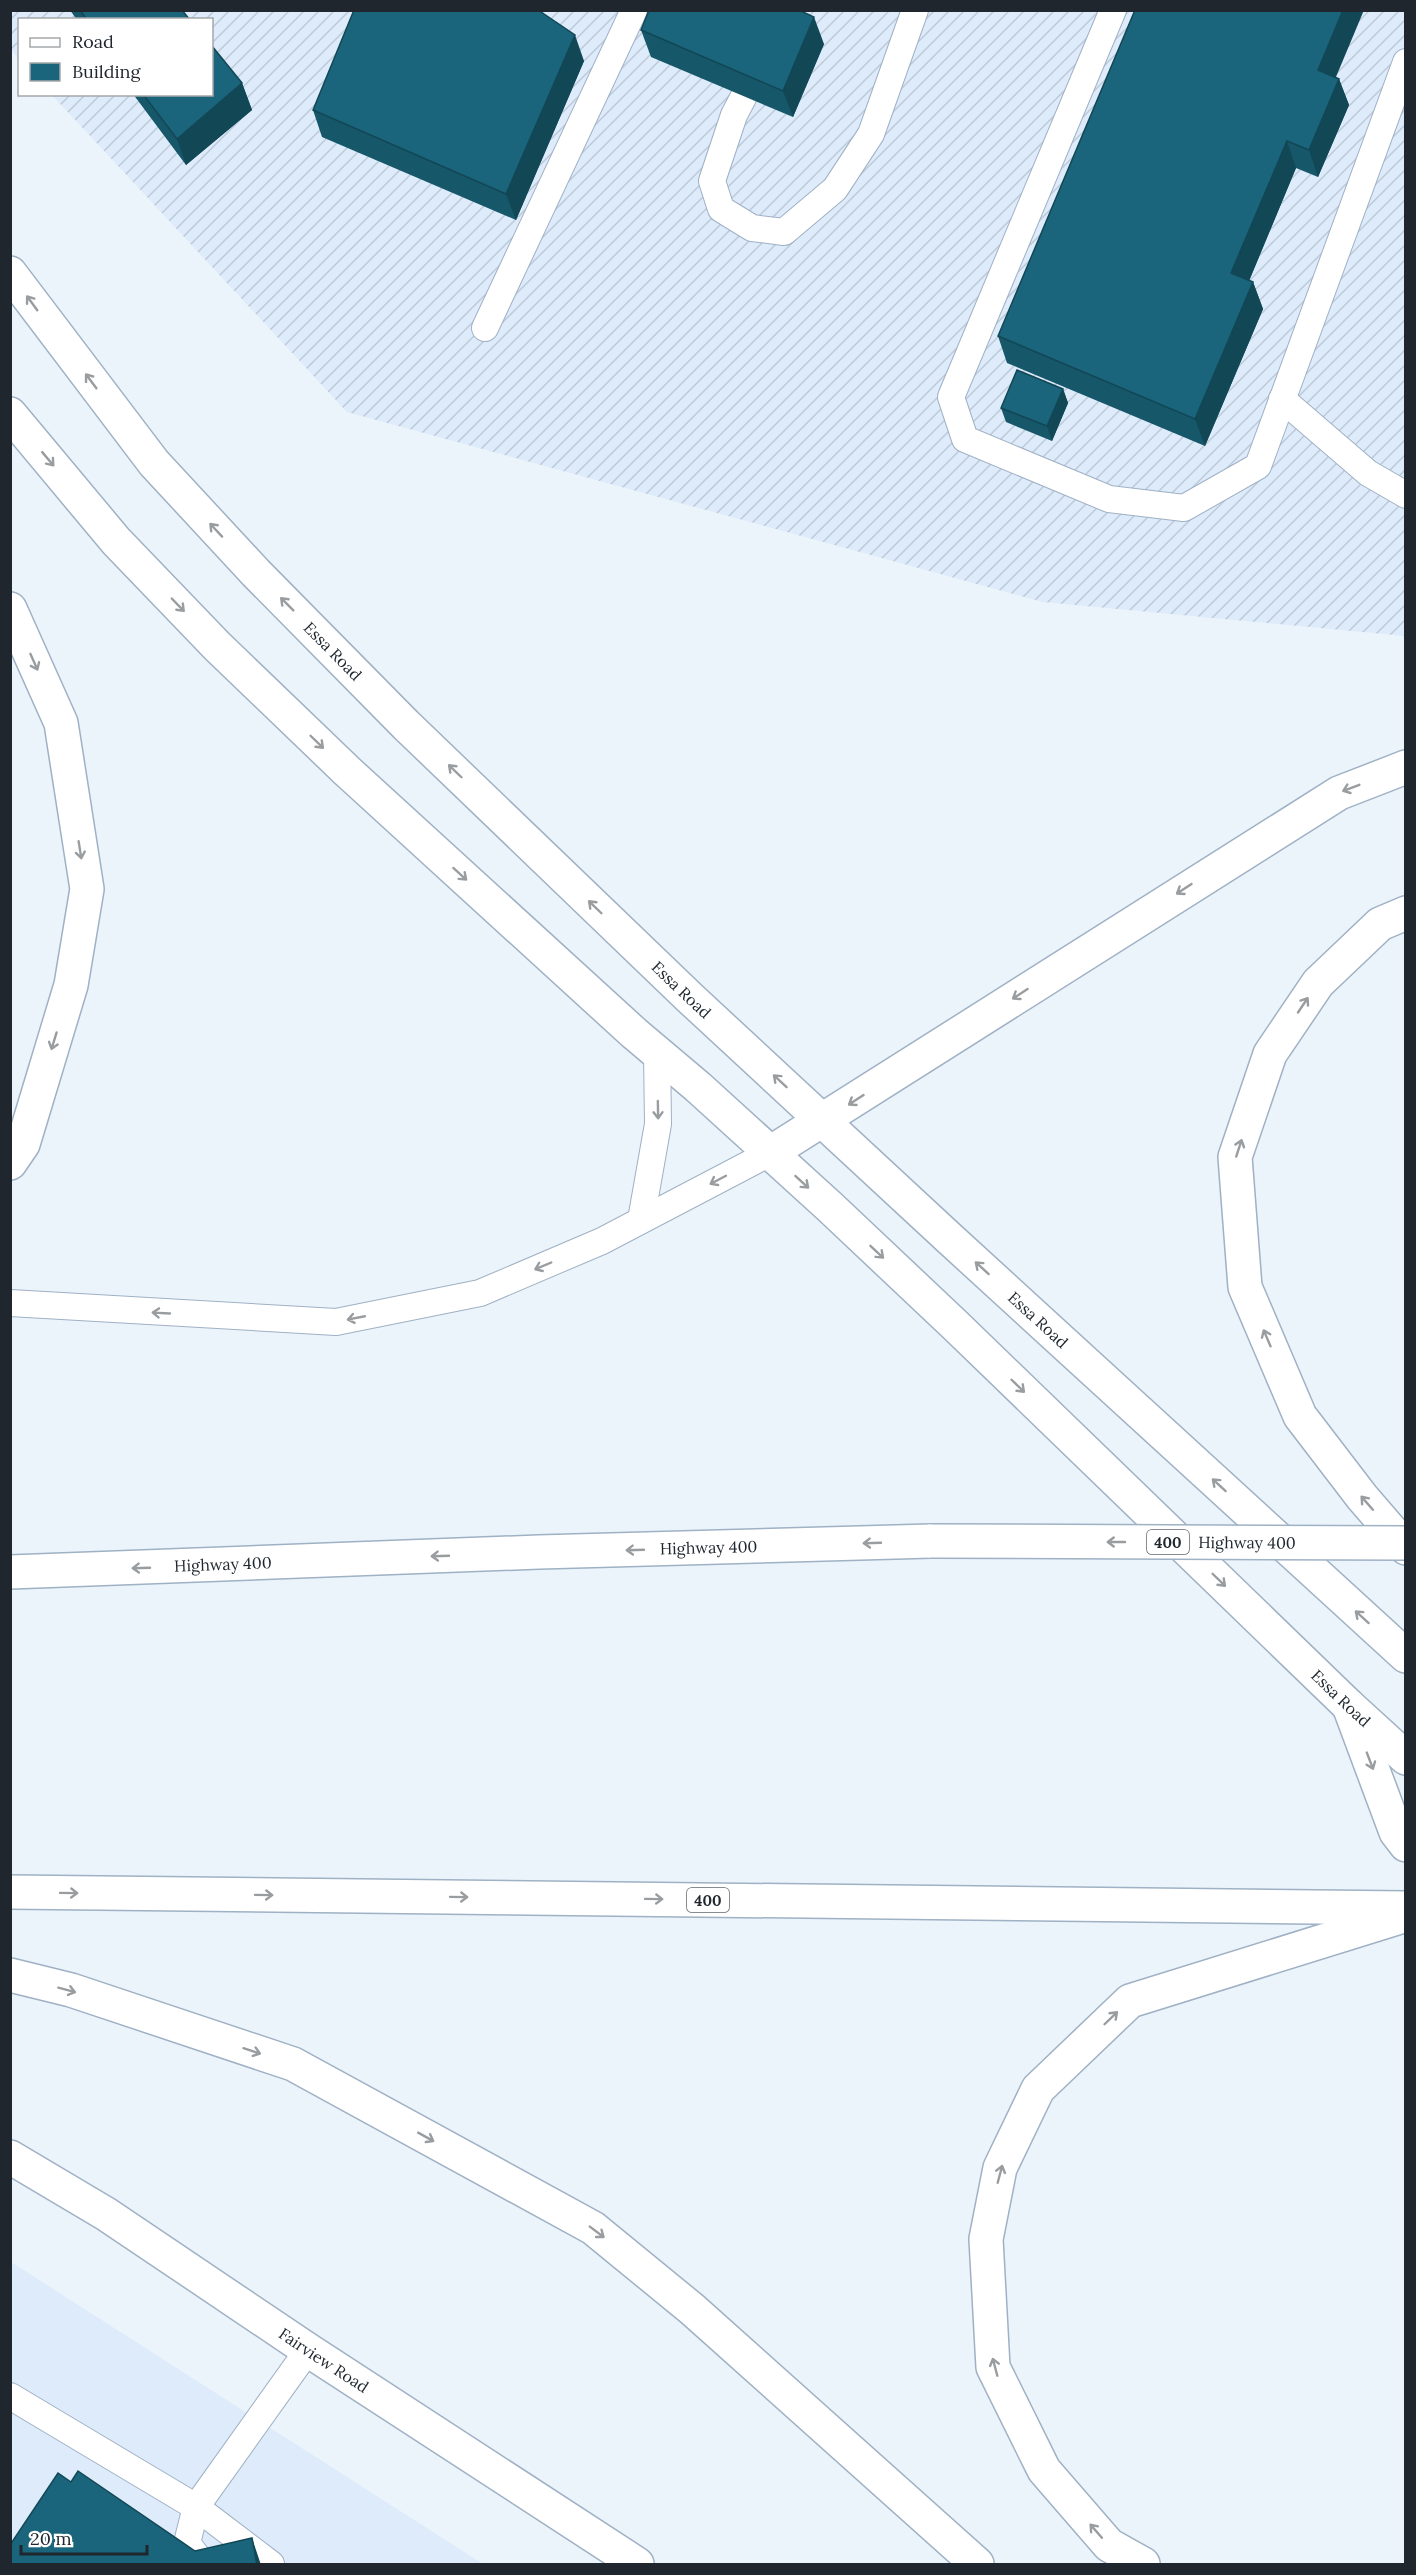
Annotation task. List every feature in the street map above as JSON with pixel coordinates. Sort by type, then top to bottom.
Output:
[{"type":"main road","name":"Essa Road","points":[[10,273],[154,463],[256,573],[406,725],[645,955],[823,1121],[1406,1656]]},
{"type":"main road","name":"Essa Road","points":[[10,414],[116,542],[218,646],[347,771],[770,1153],[955,1324],[1349,1706],[1406,1758]]},
{"type":"main road","points":[[10,609],[61,723],[87,889],[71,985],[23,1144],[10,1163]]},
{"type":"main road","points":[[770,1153],[1320,804],[1339,793],[1406,767]]},
{"type":"main road","points":[[1406,913],[1380,924],[1318,983],[1270,1054],[1235,1157],[1245,1287],[1300,1416],[1362,1497],[1406,1546]]},
{"type":"main road","name":"Highway 400","points":[[10,1572],[539,1552],[931,1541],[1406,1546]]},
{"type":"main road","points":[[1349,1706],[1396,1832],[1406,1845]]},
{"type":"main road","name":"400","points":[[10,1892],[1406,1908]]},
{"type":"main road","points":[[1143,2565],[1109,2545],[1044,2470],[993,2367],[986,2239],[1000,2168],[1038,2089],[1130,2001],[1406,1915]]},
{"type":"main road","points":[[10,1975],[71,1990],[293,2064],[593,2228],[692,2309],[977,2565]]},
{"type":"main road","name":"Fairview Road","points":[[10,2157],[106,2214],[308,2350],[637,2565]]},
{"type":"lane","points":[[485,328],[634,10]]},
{"type":"lane","points":[[744,96],[734,115],[712,181],[722,209],[752,228],[784,232],[835,189],[871,134],[915,10]]},
{"type":"lane","points":[[1113,10],[951,397],[965,439],[1109,499],[1184,508],[1258,466],[1406,62]]},
{"type":"lane","points":[[1282,399],[1368,473],[1406,495]]},
{"type":"lane","points":[[641,1220],[658,1124],[657,1052]]},
{"type":"lane","points":[[10,1303],[336,1322],[480,1293],[602,1241],[770,1153]]},
{"type":"lane","points":[[203,2565],[188,2544],[196,2506],[308,2350]]},
{"type":"lane","points":[[10,2396],[196,2506],[271,2565]]},
{"type":"shaded area","points":[[11,10],[1405,11],[1405,636],[1043,602],[347,412],[53,96],[213,96],[213,18],[18,18],[18,58],[11,50]]},
{"type":"shaded area","points":[[11,2262],[483,2564],[11,2564]]},
{"type":"building","points":[[80,10],[182,10],[188,18],[86,18]]},
{"type":"building","points":[[354,10],[538,10],[575,35],[506,194],[313,110]]},
{"type":"building","points":[[649,10],[799,10],[814,17],[783,91],[641,30]]},
{"type":"building","points":[[1135,10],[1343,10],[1318,70],[1339,79],[1309,150],[1287,141],[1231,273],[1253,282],[1195,419],[998,336]]},
{"type":"building","points":[[213,47],[242,83],[177,139],[145,96],[213,96]]},
{"type":"building","points":[[1017,370],[1063,389],[1047,426],[1001,408]]},
{"type":"building","points":[[78,2471],[195,2551],[252,2538],[257,2565],[10,2565],[10,2545],[58,2473],[71,2482]]}]
